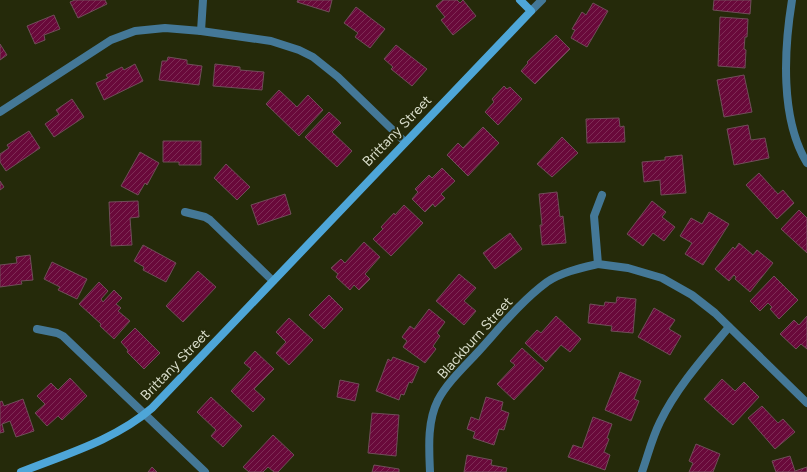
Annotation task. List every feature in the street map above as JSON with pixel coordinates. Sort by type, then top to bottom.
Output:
[{"type":"street","points":[[201,31],[203,0]]},
{"type":"street","points":[[520,0],[531,11]]},
{"type":"street","name":"Brittany Street","points":[[21,472],[112,435],[145,414],[542,0]]},
{"type":"street","points":[[792,0],[786,56],[788,89],[795,136],[807,163]]},
{"type":"street","points":[[0,112],[100,46],[122,35],[151,28],[201,31],[271,41],[299,50],[313,57],[338,77],[405,142]]},
{"type":"street","points":[[598,264],[594,216],[602,195]]},
{"type":"street","points":[[184,212],[205,217],[210,220],[273,281]]},
{"type":"street","name":"Blackburn Street","points":[[430,472],[428,446],[432,422],[438,401],[451,381],[527,299],[548,282],[571,271],[598,264],[628,268],[662,278],[692,295],[729,327],[807,402]]},
{"type":"street","points":[[642,472],[654,435],[667,409],[698,363],[729,327]]},
{"type":"street","name":"Brittany Street","points":[[37,329],[57,333],[63,336],[145,414]]},
{"type":"street","points":[[145,414],[205,472]]},
{"type":"building","points":[[75,0],[105,0],[107,4],[78,18],[70,2]]},
{"type":"building","points":[[298,0],[332,0],[329,12],[297,2]]},
{"type":"building","points":[[443,0],[457,0],[460,3],[463,0],[476,16],[453,35],[441,20],[445,17],[436,6]]},
{"type":"building","points":[[714,0],[751,0],[750,14],[713,10]]},
{"type":"building","points":[[593,3],[608,11],[587,47],[571,38],[575,30],[572,29],[582,12],[586,15]]},
{"type":"building","points":[[356,7],[385,29],[370,48],[355,37],[358,33],[344,23]]},
{"type":"building","points":[[54,15],[60,29],[44,35],[45,40],[35,44],[27,26]]},
{"type":"building","points":[[720,17],[748,19],[747,37],[745,37],[744,49],[746,50],[745,68],[718,66]]},
{"type":"building","points":[[556,35],[570,49],[535,84],[521,71],[528,63],[527,62]]},
{"type":"building","points":[[0,44],[7,55],[0,60]]},
{"type":"building","points":[[396,45],[427,69],[412,86],[391,69],[393,67],[384,59]]},
{"type":"building","points":[[168,57],[187,60],[187,64],[202,66],[199,85],[159,80],[162,61],[167,61]]},
{"type":"building","points":[[135,64],[143,81],[104,100],[96,83],[108,78],[106,75],[122,67],[124,70]]},
{"type":"building","points":[[215,64],[240,67],[240,70],[264,72],[262,90],[213,86]]},
{"type":"building","points":[[744,75],[752,112],[724,117],[717,80]]},
{"type":"building","points":[[504,86],[507,89],[510,87],[522,99],[498,125],[485,112],[494,102],[492,99]]},
{"type":"building","points":[[279,90],[297,107],[308,95],[323,110],[299,136],[266,104]]},
{"type":"building","points":[[72,99],[84,117],[54,137],[45,124],[59,114],[56,110]]},
{"type":"building","points":[[329,112],[341,123],[332,132],[352,151],[337,167],[305,137]]},
{"type":"building","points":[[619,118],[620,127],[624,126],[625,142],[587,143],[586,119]]},
{"type":"building","points":[[748,125],[751,140],[765,138],[769,158],[734,165],[727,129]]},
{"type":"building","points":[[483,127],[499,143],[468,176],[447,155],[458,143],[463,148]]},
{"type":"building","points":[[29,131],[40,148],[6,171],[0,162],[0,154],[9,148],[7,145]]},
{"type":"building","points":[[562,137],[578,153],[552,177],[537,164]]},
{"type":"building","points":[[163,141],[201,141],[201,165],[179,165],[179,162],[163,162]]},
{"type":"building","points":[[140,152],[159,163],[147,185],[145,183],[138,195],[121,186]]},
{"type":"building","points":[[682,155],[686,193],[661,195],[660,180],[644,182],[642,162],[665,160],[665,157]]},
{"type":"building","points":[[226,164],[250,187],[237,200],[214,178]]},
{"type":"building","points":[[442,168],[455,181],[441,194],[445,198],[435,207],[433,204],[425,212],[412,199],[418,192],[415,189],[429,175],[432,178]]},
{"type":"building","points":[[759,173],[778,194],[783,190],[794,203],[777,219],[746,185]]},
{"type":"building","points":[[0,181],[4,187],[0,190]]},
{"type":"building","points":[[557,192],[560,217],[563,216],[566,243],[542,245],[539,194]]},
{"type":"building","points":[[285,194],[291,214],[258,225],[251,205]]},
{"type":"building","points":[[138,201],[139,217],[130,218],[132,245],[111,246],[109,202]]},
{"type":"building","points":[[652,201],[666,212],[662,217],[675,227],[664,241],[653,233],[643,246],[627,234]]},
{"type":"building","points":[[404,205],[423,223],[391,256],[373,239],[383,229],[381,227]]},
{"type":"building","points":[[799,210],[807,218],[807,253],[781,229]]},
{"type":"building","points":[[709,212],[729,224],[703,265],[685,254],[692,243],[680,236],[691,218],[702,224]]},
{"type":"building","points":[[510,233],[522,249],[495,269],[483,253]]},
{"type":"building","points":[[364,242],[380,257],[365,274],[370,279],[359,290],[354,285],[350,290],[336,277],[338,274],[331,268],[341,259],[345,263]]},
{"type":"building","points":[[739,243],[753,255],[757,250],[773,263],[750,292],[735,279],[736,277],[734,275],[729,281],[715,269],[733,247],[735,249]]},
{"type":"building","points":[[143,245],[176,263],[166,282],[143,270],[144,267],[134,261]]},
{"type":"building","points":[[30,255],[33,280],[21,281],[22,284],[0,287],[0,265],[17,263],[16,257]]},
{"type":"building","points":[[52,262],[87,279],[77,299],[58,290],[60,287],[44,279]]},
{"type":"building","points":[[198,271],[216,287],[183,322],[166,306]]},
{"type":"building","points":[[459,274],[476,288],[464,301],[476,311],[464,325],[436,301]]},
{"type":"building","points":[[774,276],[798,300],[779,319],[770,309],[772,307],[768,303],[760,311],[750,301]]},
{"type":"building","points":[[99,282],[108,291],[101,299],[103,302],[114,290],[122,298],[116,304],[121,308],[118,311],[130,321],[114,339],[100,326],[101,324],[79,304]]},
{"type":"building","points":[[329,295],[343,309],[324,329],[309,315]]},
{"type":"building","points":[[617,297],[636,299],[633,333],[611,331],[612,326],[588,323],[590,304],[604,306],[605,302],[616,303]]},
{"type":"building","points":[[654,308],[675,320],[669,329],[681,336],[670,355],[638,337]]},
{"type":"building","points":[[429,309],[445,322],[437,333],[440,336],[433,346],[436,349],[425,363],[403,347],[407,341],[402,337],[410,326],[414,329]]},
{"type":"building","points":[[556,316],[581,339],[570,352],[561,345],[546,362],[525,343],[537,330],[541,333]]},
{"type":"building","points":[[807,316],[807,349],[801,344],[796,349],[780,334],[794,320],[799,325]]},
{"type":"building","points":[[289,318],[313,340],[289,365],[276,353],[286,342],[276,332]]},
{"type":"building","points":[[135,328],[160,353],[144,369],[127,352],[128,350],[121,342]]},
{"type":"building","points":[[522,348],[544,368],[514,400],[497,384],[515,365],[510,361]]},
{"type":"building","points":[[255,351],[274,369],[254,389],[265,399],[253,412],[231,391],[251,369],[244,363]]},
{"type":"building","points":[[393,357],[419,367],[412,383],[409,382],[404,395],[401,394],[399,400],[376,391],[388,359],[391,361]]},
{"type":"building","points":[[620,372],[641,381],[634,399],[639,401],[631,421],[605,410]]},
{"type":"building","points":[[70,378],[87,396],[62,420],[58,416],[47,426],[35,413],[45,404],[37,396],[51,383],[58,390]]},
{"type":"building","points":[[722,379],[735,391],[744,382],[759,397],[733,425],[704,399]]},
{"type":"building","points":[[340,380],[359,384],[355,401],[337,397]]},
{"type":"building","points":[[211,397],[242,426],[223,447],[211,436],[216,430],[197,412]]},
{"type":"building","points":[[486,397],[503,402],[501,410],[509,413],[504,430],[499,429],[494,445],[473,438],[475,432],[467,429],[471,417],[479,420]]},
{"type":"building","points":[[23,399],[34,431],[16,437],[10,421],[2,424],[4,432],[0,433],[0,402],[2,401],[4,406]]},
{"type":"building","points":[[762,406],[778,423],[783,419],[795,432],[775,449],[748,418]]},
{"type":"building","points":[[372,413],[399,415],[396,456],[368,453]]},
{"type":"building","points":[[593,417],[612,424],[607,438],[609,439],[604,452],[610,455],[605,470],[568,457],[573,445],[582,448]]},
{"type":"building","points":[[273,435],[294,455],[278,472],[274,472],[268,467],[263,472],[249,472],[243,467]]},
{"type":"building","points":[[696,444],[720,454],[713,472],[689,472],[693,463],[689,461]]},
{"type":"building","points":[[467,455],[492,460],[491,465],[507,468],[506,472],[464,472]]},
{"type":"building","points":[[790,456],[795,471],[807,467],[807,472],[776,472],[772,461]]},
{"type":"building","points":[[374,465],[399,469],[399,472],[372,472]]},
{"type":"building","points":[[152,467],[157,472],[148,472]]}]
